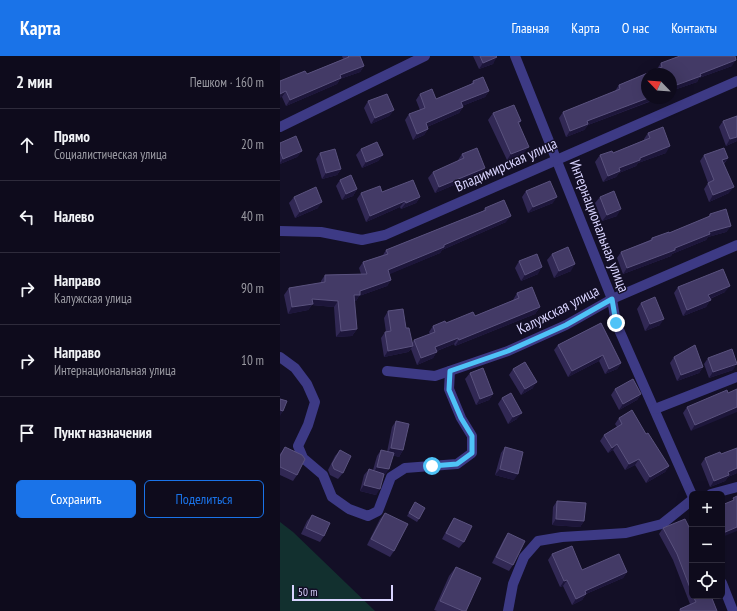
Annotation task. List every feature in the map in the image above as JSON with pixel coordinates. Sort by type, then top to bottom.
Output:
[{"type":"street","points":[[280,127],[425,56]]},
{"type":"street","name":"Интернациональная улица","points":[[515,56],[612,299],[616,323],[690,491]]},
{"type":"street","name":"Владимирская улица","points":[[280,230],[321,232],[362,240],[385,235],[737,81]]},
{"type":"street","name":"Калужская улица","points":[[387,371],[435,376],[508,351],[566,325],[612,299],[737,245]]},
{"type":"street","points":[[280,357],[295,368],[307,384],[315,402],[308,425],[298,446],[303,458],[323,475],[332,497],[349,509],[368,516],[378,511],[391,477],[405,468],[457,464],[472,453],[472,436],[461,418],[449,390],[450,371]]},
{"type":"street","points":[[654,409],[737,377]]},
{"type":"street","points":[[722,491],[737,487]]},
{"type":"street","points":[[508,611],[513,584],[524,557],[538,541],[562,537],[626,533],[662,524],[689,502]]},
{"type":"street","points":[[725,591],[733,611]]},
{"type":"green space","points":[[280,522],[293,532],[375,611],[280,611]]},
{"type":"building","points":[[348,56],[360,56],[364,66],[340,75],[341,78],[290,100],[286,91],[280,94],[280,81],[305,71],[307,74],[349,57]]},
{"type":"building","points":[[480,56],[496,56],[497,57],[483,63]]},
{"type":"building","points":[[680,56],[735,56],[736,60],[677,85],[677,68],[660,68],[662,67],[661,63]]},
{"type":"building","points":[[641,76],[641,101],[587,121],[588,124],[570,131],[563,112],[620,89],[619,85]]},
{"type":"building","points":[[483,77],[489,91],[461,102],[463,107],[426,123],[428,129],[417,134],[409,114],[425,108],[420,94],[432,89],[436,99],[474,83],[473,81]]},
{"type":"building","points":[[387,94],[394,110],[375,118],[368,101]]},
{"type":"building","points":[[514,105],[521,121],[518,122],[529,147],[511,154],[493,113]]},
{"type":"building","points":[[737,116],[737,137],[730,139],[723,121]]},
{"type":"building","points":[[663,127],[670,146],[619,168],[620,171],[608,176],[600,155],[612,151],[613,153],[650,138],[648,133]]},
{"type":"building","points":[[296,136],[302,151],[283,159],[280,151],[280,143]]},
{"type":"building","points":[[377,142],[383,155],[366,162],[361,149]]},
{"type":"building","points":[[477,148],[485,168],[439,187],[433,172],[464,158],[462,154]]},
{"type":"building","points":[[724,148],[728,158],[722,160],[734,187],[713,195],[708,183],[714,180],[704,155]]},
{"type":"building","points":[[335,149],[341,169],[326,173],[320,153]]},
{"type":"building","points":[[351,175],[357,189],[346,194],[340,180]]},
{"type":"building","points":[[413,180],[420,197],[406,203],[405,201],[370,216],[361,193],[380,186],[382,192]]},
{"type":"building","points":[[550,181],[557,197],[533,207],[526,191]]},
{"type":"building","points":[[316,187],[322,202],[300,212],[294,197]]},
{"type":"building","points":[[614,191],[621,209],[607,215],[600,197]]},
{"type":"building","points":[[504,200],[511,216],[444,245],[444,247],[388,270],[391,280],[360,291],[360,295],[354,295],[357,329],[341,331],[338,301],[312,299],[313,304],[292,307],[289,288],[325,282],[325,275],[367,274],[363,262],[388,254],[386,250],[486,210],[485,208]]},
{"type":"building","points":[[726,209],[731,226],[709,232],[710,234],[675,248],[675,250],[627,268],[621,252],[652,240],[652,238],[669,233],[710,216],[710,214]]},
{"type":"building","points":[[568,247],[575,264],[559,271],[552,254]]},
{"type":"building","points":[[537,254],[542,267],[525,275],[519,261]]},
{"type":"building","points":[[723,269],[730,286],[708,295],[711,300],[687,310],[678,287]]},
{"type":"building","points":[[532,287],[540,307],[459,340],[458,338],[435,347],[437,352],[421,358],[414,340],[435,332],[433,326],[445,321],[446,323],[473,312],[475,316],[519,298],[517,293]]},
{"type":"building","points":[[655,297],[664,319],[650,324],[641,303]]},
{"type":"building","points":[[403,309],[406,328],[409,328],[413,346],[388,351],[385,332],[391,331],[388,311]]},
{"type":"building","points":[[601,323],[621,363],[609,369],[603,355],[572,371],[558,345]]},
{"type":"building","points":[[695,345],[703,367],[681,375],[674,357]]},
{"type":"building","points":[[732,349],[737,364],[713,372],[708,358]]},
{"type":"building","points":[[525,362],[537,382],[525,389],[513,369]]},
{"type":"building","points":[[483,368],[493,394],[480,399],[470,373]]},
{"type":"building","points":[[633,379],[641,394],[623,404],[615,389]]},
{"type":"building","points":[[737,389],[737,407],[695,425],[687,407],[727,390],[728,393]]},
{"type":"building","points":[[511,393],[522,413],[513,417],[502,398]]},
{"type":"building","points":[[280,399],[287,401],[283,411],[280,410]]},
{"type":"building","points":[[632,410],[646,434],[648,433],[669,466],[650,477],[639,459],[629,464],[617,444],[612,448],[604,435],[622,424],[619,418]]},
{"type":"building","points":[[396,421],[409,424],[403,450],[391,448]]},
{"type":"building","points":[[285,447],[302,455],[305,459],[297,475],[280,467],[280,456]]},
{"type":"building","points":[[505,447],[523,452],[518,474],[500,469]]},
{"type":"building","points":[[737,448],[737,468],[728,472],[729,475],[714,481],[705,458],[720,452],[721,454]]},
{"type":"building","points":[[340,450],[351,456],[343,473],[334,469],[332,464]]},
{"type":"building","points":[[381,450],[394,453],[389,469],[377,467]]},
{"type":"building","points":[[369,469],[384,474],[380,489],[364,485]]},
{"type":"building","points":[[737,496],[737,527],[725,532],[725,504],[734,500],[733,498]]},
{"type":"building","points":[[557,501],[586,503],[584,521],[556,519]]},
{"type":"building","points":[[415,502],[425,508],[419,519],[409,513]]},
{"type":"building","points":[[385,513],[408,524],[394,551],[371,539]]},
{"type":"building","points":[[312,515],[330,523],[324,536],[306,528]]},
{"type":"building","points":[[454,518],[472,526],[464,542],[446,533]]},
{"type":"building","points":[[685,519],[689,527],[689,585],[677,554],[663,528]]},
{"type":"building","points":[[508,533],[525,541],[513,565],[496,557]]},
{"type":"building","points":[[572,546],[582,570],[619,554],[627,572],[585,591],[586,594],[576,599],[567,580],[564,581],[552,554]]},
{"type":"building","points":[[456,567],[481,578],[466,611],[440,601]]},
{"type":"building","points":[[694,599],[712,599],[717,611],[681,611],[680,609],[696,602]]},
{"type":"route","points":[[432,466],[457,464],[472,453],[472,436],[461,418],[449,390],[450,371],[508,351],[566,325],[612,299],[616,323]]}]
